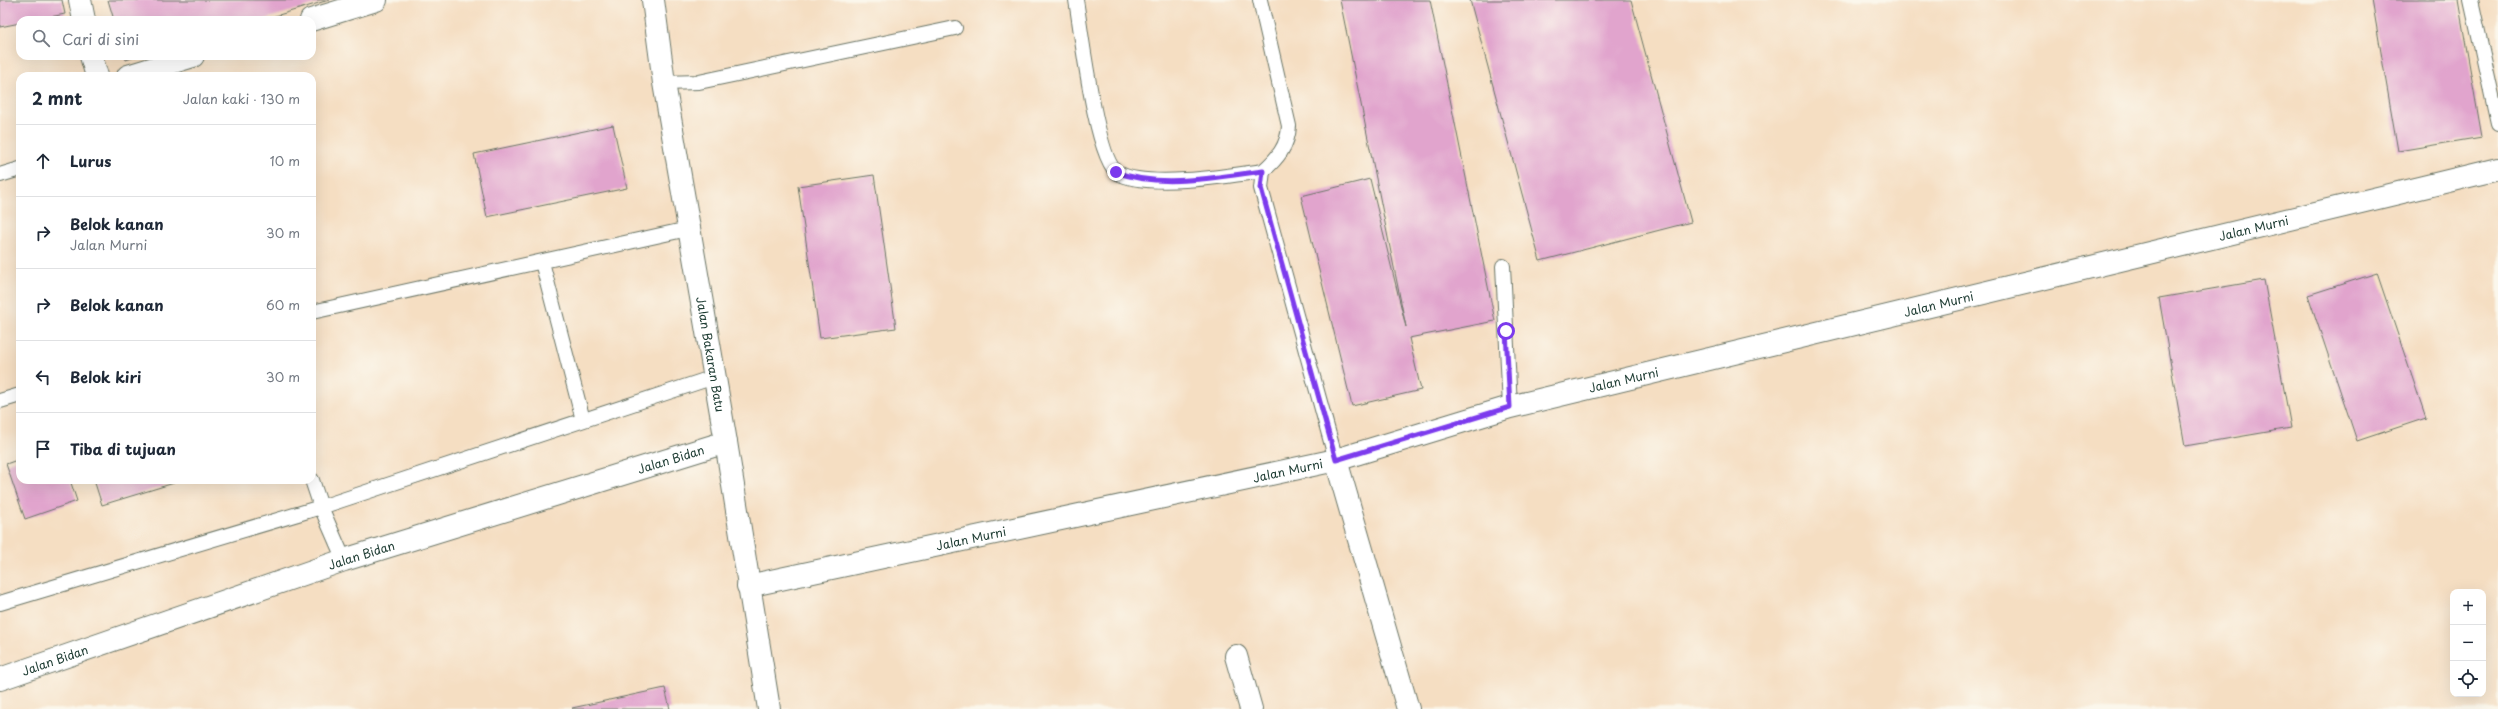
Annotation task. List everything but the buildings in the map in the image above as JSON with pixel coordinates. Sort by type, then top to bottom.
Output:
[{"type":"main road","points":[[80,0],[83,16]]},
{"type":"main road","points":[[316,18],[376,0]]},
{"type":"main road","name":"Jalan Bakaran Batu","points":[[653,0],[664,83],[726,442],[769,709]]},
{"type":"main road","points":[[92,60],[96,72]]},
{"type":"main road","points":[[141,72],[180,60]]},
{"type":"main road","name":"Jalan Murni","points":[[748,586],[1336,460],[1510,407],[2498,169]]},
{"type":"main road","name":"Jalan Bidan","points":[[0,679],[344,560],[726,442]]},
{"type":"main road","points":[[1336,460],[1408,709]]},
{"type":"main road","points":[[1236,656],[1251,709]]},
{"type":"lane","points":[[1076,0],[1099,135],[1106,158],[1116,172],[1132,178],[1196,180],[1263,171],[1277,160],[1285,146],[1289,126],[1260,0]]},
{"type":"lane","points":[[2471,0],[2498,123]]},
{"type":"lane","points":[[664,83],[699,82],[955,28]]},
{"type":"lane","points":[[0,175],[16,170]]},
{"type":"lane","points":[[1263,171],[1261,188],[1336,460]]},
{"type":"lane","points":[[316,311],[688,229]]},
{"type":"lane","points":[[542,262],[583,420]]},
{"type":"lane","points":[[1503,266],[1510,407]]},
{"type":"lane","points":[[0,603],[321,507],[714,378]]},
{"type":"lane","points":[[0,401],[16,396]]},
{"type":"lane","points":[[313,484],[321,507],[344,560]]},
{"type":"route","points":[[1116,172],[1132,178],[1196,180],[1263,171],[1261,188],[1336,460],[1510,407],[1506,331]]}]
